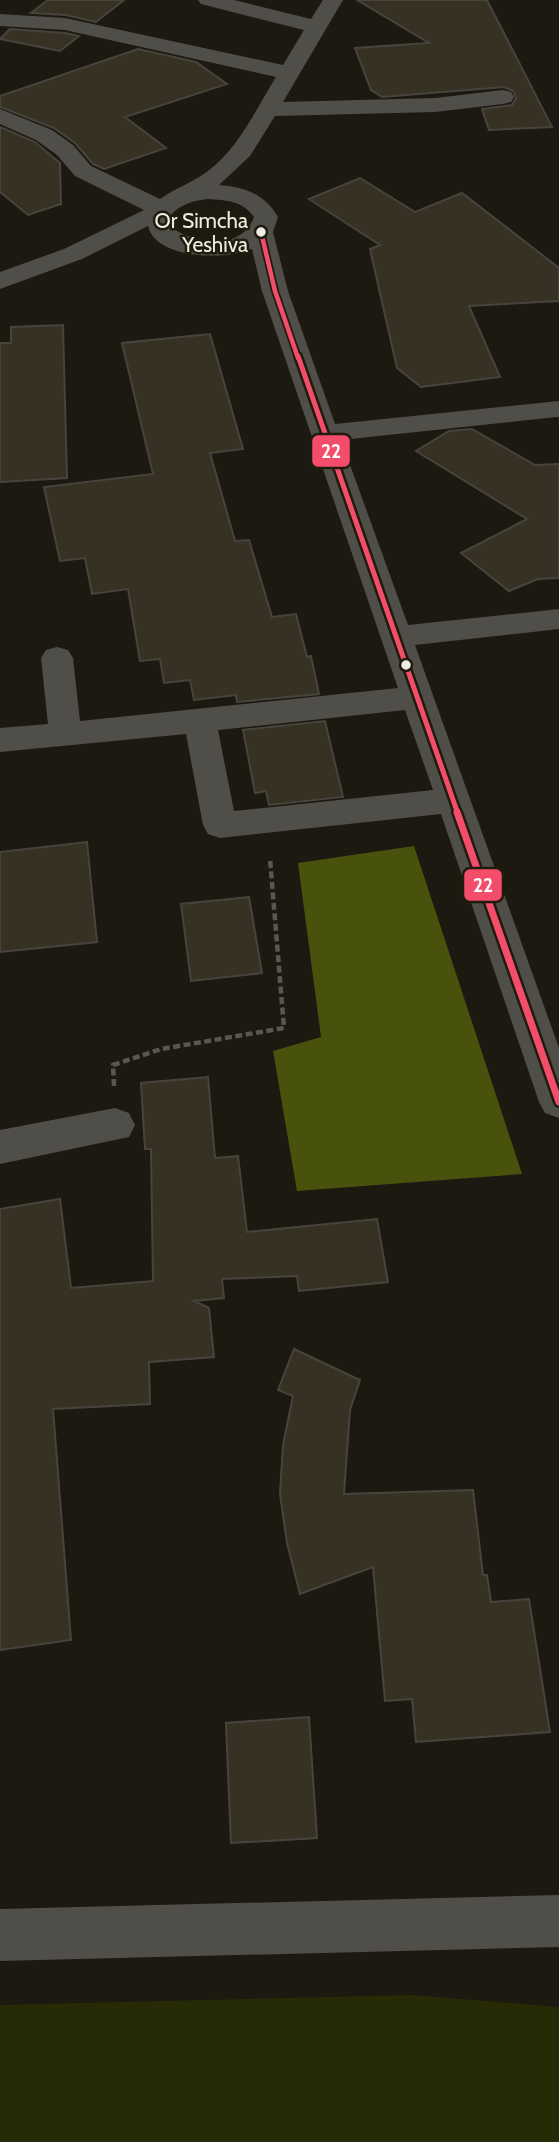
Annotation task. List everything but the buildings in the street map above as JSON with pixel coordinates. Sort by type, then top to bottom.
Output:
[{"type":"street","points":[[208,0],[317,27]]},
{"type":"street","points":[[0,281],[73,254],[161,210],[218,175],[242,151],[333,0]]},
{"type":"street","points":[[0,20],[65,24],[289,73]]},
{"type":"street","points":[[268,109],[435,105],[503,97]]},
{"type":"street","points":[[0,116],[16,121],[54,142],[65,150],[83,171],[161,210]]},
{"type":"street","points":[[242,151],[244,182],[254,202],[266,217],[261,232],[269,269],[559,1102]]},
{"type":"street","points":[[188,195],[208,191],[230,193],[254,202]]},
{"type":"street","points":[[161,210],[157,222],[162,233],[243,273],[271,297],[284,314]]},
{"type":"street","points":[[73,254],[126,247],[191,246],[215,249],[237,245],[261,232]]},
{"type":"street","points":[[326,433],[556,409]]},
{"type":"street","points":[[397,637],[559,619]]},
{"type":"street","points":[[57,658],[65,734]]},
{"type":"street","points":[[0,740],[200,722],[418,697]]},
{"type":"street","points":[[200,722],[220,825],[454,800]]},
{"type":"street","points":[[0,1147],[115,1125]]},
{"type":"street","points":[[0,1935],[559,1921]]},
{"type":"path","points":[[115,1125],[113,1065],[161,1049],[284,1028],[266,820]]},
{"type":"green space","points":[[414,846],[522,1174],[297,1191],[273,1051],[321,1037],[298,863]]},
{"type":"green space","points":[[413,1995],[559,2007],[559,2142],[0,2142],[0,2005]]},
{"type":"transit line","name":"22","points":[[261,232],[275,291],[559,1102]]},
{"type":"place","name":"Or Simcha Yeshiva","points":[[261,232]]}]
